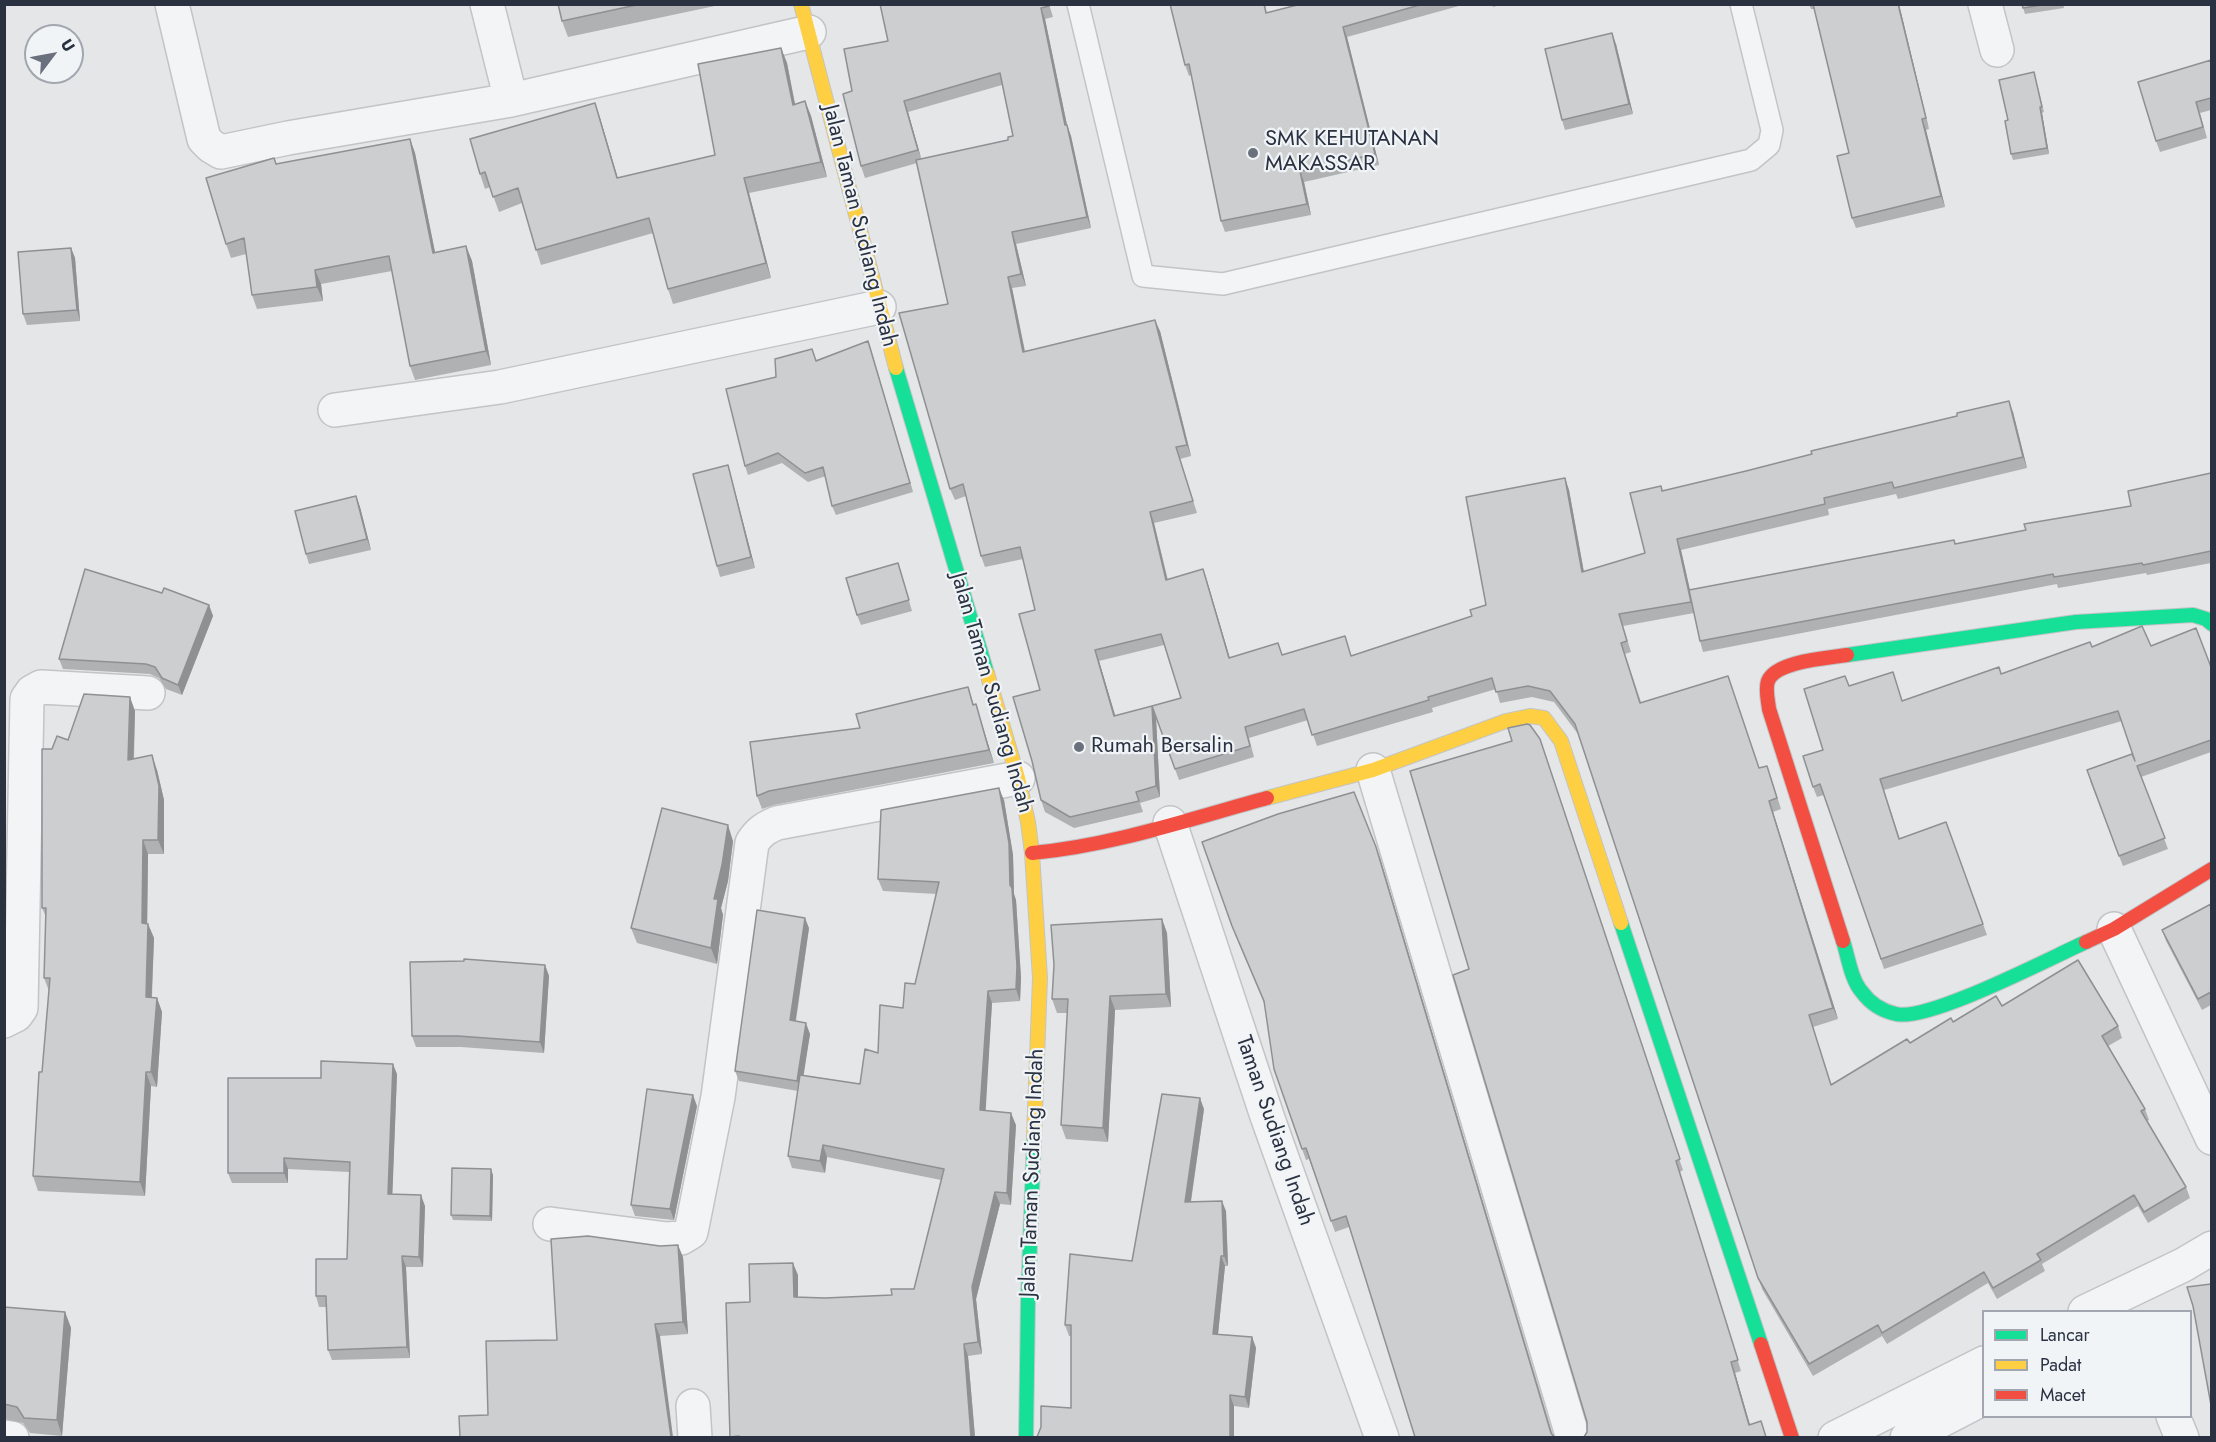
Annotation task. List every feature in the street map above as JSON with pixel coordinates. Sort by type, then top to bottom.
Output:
[{"type":"street","points":[[171,4],[204,139],[221,152],[288,138],[511,100],[805,18]]},
{"type":"street","points":[[487,4],[511,100]]},
{"type":"street","points":[[1985,4],[1997,50]]},
{"type":"street","name":"Jalan Taman Sudiang Indah","points":[[805,18],[895,366],[1018,778],[1028,822],[1040,978],[1028,1299],[1026,1437]]},
{"type":"street","points":[[335,410],[500,387],[879,307]]},
{"type":"street","points":[[2211,624],[2206,619],[2193,615],[2076,622],[2041,627],[1805,661],[1783,668],[1771,675],[1765,688],[1769,709],[1853,973],[1860,992],[1877,1007],[1897,1015],[1920,1014],[1950,1004],[2114,929],[2211,869]]},
{"type":"street","points":[[4,1021],[16,1016],[21,1008],[27,699],[32,692],[41,687],[148,693]]},
{"type":"street","points":[[1032,853],[1056,851],[1125,836],[1373,770],[1506,721],[1530,716],[1544,718],[1561,741],[1792,1437]]},
{"type":"street","points":[[1373,770],[1573,1437]]},
{"type":"street","points":[[550,1224],[667,1239],[681,1238],[691,1232],[718,1097],[752,843],[764,828],[777,823],[1018,778]]},
{"type":"street","name":"Taman Sudiang Indah","points":[[1170,823],[1267,1116],[1382,1437]]},
{"type":"street","points":[[2114,929],[2211,1138]]},
{"type":"street","points":[[2090,1310],[2119,1304],[2211,1248]]},
{"type":"street","points":[[1835,1437],[1982,1364]]},
{"type":"street","points":[[1907,1437],[1982,1399]]},
{"type":"street","points":[[2174,1418],[2182,1437]]},
{"type":"street","points":[[4,1437],[12,1437]]},
{"type":"lane","points":[[1078,4],[1143,276],[1223,284],[1751,160],[1769,146],[1772,130],[1741,4]]},
{"type":"building","points":[[558,4],[641,4],[562,21]]},
{"type":"building","points":[[880,4],[1048,4],[1049,6],[1041,8],[1087,217],[1012,232],[1021,274],[1008,277],[1023,352],[1155,320],[1187,445],[1176,447],[1193,501],[1150,512],[1166,580],[1203,569],[1229,658],[1278,643],[1282,655],[1345,636],[1351,656],[1472,616],[1470,610],[1486,605],[1466,497],[1565,478],[1582,572],[1645,553],[1630,493],[1661,486],[1662,491],[1746,471],[1812,454],[1811,451],[1957,416],[1957,413],[2009,401],[2023,457],[1894,488],[1892,482],[1824,498],[1825,504],[1677,539],[1691,602],[1619,614],[1627,641],[1621,643],[1640,703],[1728,676],[1759,768],[1767,766],[1777,798],[1769,801],[1833,1008],[1809,1015],[1831,1085],[1907,1039],[1910,1043],[1951,1018],[1953,1022],[1996,996],[2002,1006],[2078,960],[2118,1026],[2102,1036],[2145,1109],[2141,1111],[2186,1187],[2144,1212],[2134,1195],[2037,1254],[2041,1260],[1993,1288],[1984,1272],[1882,1333],[1878,1325],[1809,1364],[1758,1278],[1575,724],[1550,691],[1528,686],[1496,692],[1492,678],[1428,697],[1429,700],[1312,735],[1304,709],[1245,727],[1250,746],[1175,769],[1152,706],[1156,786],[1136,792],[1139,801],[1070,817],[1041,800],[1013,697],[1040,690],[1019,614],[1035,610],[1020,547],[981,556],[963,484],[950,489],[899,313],[948,304],[916,160],[1008,140],[1008,137],[1013,136],[1000,73],[904,101],[918,150],[861,166],[843,94],[852,91],[844,49],[888,41]],"holes":[[[1161,634],[1181,698],[1114,716],[1095,650]]]},
{"type":"building","points":[[1170,4],[1264,4],[1266,13],[1301,4],[1423,4],[1343,27],[1375,154],[1300,171],[1307,204],[1221,221],[1189,64],[1185,65]]},
{"type":"building","points":[[1813,4],[1898,4],[1926,118],[1922,119],[1941,196],[1852,218],[1837,156],[1849,153]]},
{"type":"building","points":[[2022,4],[2048,4],[2023,8]]},
{"type":"building","points":[[1612,33],[1629,104],[1562,120],[1545,49]]},
{"type":"building","points":[[781,48],[793,105],[805,101],[821,162],[744,178],[766,263],[668,289],[649,218],[536,250],[518,188],[493,197],[485,172],[480,174],[470,139],[595,103],[617,178],[715,155],[698,64]]},
{"type":"building","points":[[2211,60],[2211,98],[2196,102],[2203,127],[2156,141],[2138,82]]},
{"type":"building","points":[[2034,72],[2042,107],[2040,107],[2047,148],[2011,154],[2005,121],[2008,120],[1999,80]]},
{"type":"building","points":[[410,139],[433,253],[466,246],[486,351],[410,366],[389,256],[315,270],[317,287],[252,295],[244,238],[226,244],[206,178],[274,158],[276,164]]},
{"type":"building","points":[[71,248],[77,310],[23,314],[18,252]]},
{"type":"building","points":[[868,341],[910,483],[832,506],[823,467],[805,473],[778,453],[745,466],[726,389],[776,377],[775,359],[812,349],[816,361]]},
{"type":"building","points":[[728,465],[751,557],[717,566],[693,474]]},
{"type":"building","points":[[2211,473],[2211,551],[2143,565],[2142,563],[2054,577],[2053,574],[1700,641],[1689,590],[1954,540],[1955,544],[2026,530],[2024,524],[2131,506],[2128,491]]},
{"type":"building","points":[[356,496],[367,539],[306,554],[295,511]]},
{"type":"building","points":[[898,563],[909,600],[857,615],[846,578]]},
{"type":"building","points":[[85,569],[162,593],[164,588],[209,605],[178,685],[162,678],[155,667],[146,664],[59,659]]},
{"type":"building","points":[[2142,626],[2151,646],[2196,628],[2211,667],[2211,740],[2137,766],[2165,838],[2119,856],[2087,770],[2132,754],[2135,761],[2118,711],[1880,779],[1899,839],[1946,822],[1983,924],[1881,959],[1820,784],[1813,787],[1803,756],[1823,750],[1804,689],[1845,676],[1849,686],[1893,672],[1902,701],[1999,667],[2001,674],[2090,642],[2092,647]]},
{"type":"building","points":[[968,687],[973,705],[976,704],[989,750],[769,791],[757,796],[750,742],[860,728],[856,714]]},
{"type":"building","points":[[84,694],[130,697],[128,760],[152,755],[159,786],[158,840],[143,840],[142,923],[148,924],[146,997],[157,998],[151,1072],[146,1072],[140,1182],[33,1176],[39,1072],[42,1072],[50,978],[44,978],[46,908],[42,908],[42,749],[52,749],[57,736],[68,740]]},
{"type":"building","points":[[1527,724],[1540,739],[1680,1159],[1676,1161],[1738,1360],[1731,1362],[1749,1425],[1761,1421],[1766,1437],[1584,1437],[1587,1432],[1587,1422],[1453,975],[1469,969],[1410,771],[1512,741],[1508,728]]},
{"type":"building","points":[[999,788],[1009,843],[1017,966],[1016,989],[988,991],[980,1110],[1011,1113],[1007,1193],[995,1192],[972,1287],[978,1342],[964,1344],[971,1437],[730,1437],[726,1303],[750,1302],[749,1264],[793,1263],[794,1297],[892,1295],[891,1289],[914,1289],[944,1169],[823,1145],[820,1161],[788,1156],[800,1075],[860,1084],[865,1049],[878,1053],[880,1005],[903,1008],[905,983],[915,984],[939,882],[878,879],[881,810]]},
{"type":"building","points":[[1354,792],[1376,847],[1554,1437],[1415,1437],[1346,1216],[1331,1221],[1306,1148],[1302,1149],[1274,1069],[1264,1001],[1232,926],[1202,842],[1278,814]]},
{"type":"building","points":[[662,808],[728,825],[714,899],[718,899],[711,948],[631,928]]},
{"type":"building","points":[[2211,904],[2211,992],[2198,999],[2162,930]]},
{"type":"building","points":[[757,910],[805,918],[790,1020],[806,1023],[797,1081],[735,1071]]},
{"type":"building","points":[[1162,919],[1166,994],[1110,996],[1103,1128],[1061,1125],[1068,999],[1052,999],[1054,965],[1051,925]]},
{"type":"building","points":[[464,959],[545,965],[540,1042],[458,1036],[412,1036],[410,962],[464,961]]},
{"type":"building","points":[[321,1061],[393,1064],[388,1194],[421,1195],[419,1257],[402,1256],[407,1347],[328,1350],[326,1296],[316,1296],[316,1259],[347,1259],[350,1162],[284,1158],[284,1173],[228,1173],[228,1078],[321,1078]]},
{"type":"building","points":[[647,1089],[693,1095],[670,1209],[631,1205]]},
{"type":"building","points":[[1162,1094],[1200,1098],[1185,1202],[1222,1201],[1224,1256],[1221,1256],[1213,1334],[1252,1337],[1245,1397],[1230,1395],[1230,1437],[1037,1437],[1041,1427],[1041,1406],[1071,1408],[1071,1325],[1065,1325],[1070,1254],[1132,1261]]},
{"type":"building","points":[[452,1168],[491,1169],[490,1216],[451,1215]]},
{"type":"building","points":[[588,1236],[660,1246],[678,1245],[683,1322],[655,1324],[671,1437],[460,1437],[459,1416],[488,1415],[486,1341],[557,1340],[551,1239]]},
{"type":"building","points":[[2211,1284],[2211,1405],[2193,1306],[2187,1287]]},
{"type":"building","points":[[4,1307],[65,1312],[57,1420],[24,1418],[17,1407],[4,1404]]},
{"type":"traffic: fast","points":[[896,368],[987,673]]},
{"type":"traffic: fast","points":[[1847,655],[2076,622],[2193,615],[2206,619],[2212,624]]},
{"type":"traffic: fast","points":[[1621,923],[1761,1344]]},
{"type":"traffic: fast","points":[[1843,941],[1852,975],[1858,987],[1877,1006],[1896,1014],[1912,1014],[1961,999],[2086,942]]},
{"type":"traffic: fast","points":[[1026,1438],[1034,1137]]},
{"type":"traffic: slow","points":[[801,4],[896,368]]},
{"type":"traffic: slow","points":[[987,673],[1018,778],[1032,853],[1040,978],[1034,1137]]},
{"type":"traffic: slow","points":[[1267,798],[1373,770],[1506,721],[1530,716],[1544,718],[1561,741],[1621,923]]},
{"type":"traffic: jam","points":[[1843,941],[1769,709],[1767,687],[1773,674],[1781,669],[1816,659],[1847,655]]},
{"type":"traffic: jam","points":[[1032,853],[1121,838],[1267,798]]},
{"type":"traffic: jam","points":[[2086,942],[2114,929],[2212,869]]},
{"type":"traffic: jam","points":[[1761,1344],[1792,1438]]},
{"type":"place","name":"SMK KEHUTANAN MAKASSAR","points":[[1253,153]]},
{"type":"place","name":"Rumah Bersalin","points":[[1079,747]]}]
